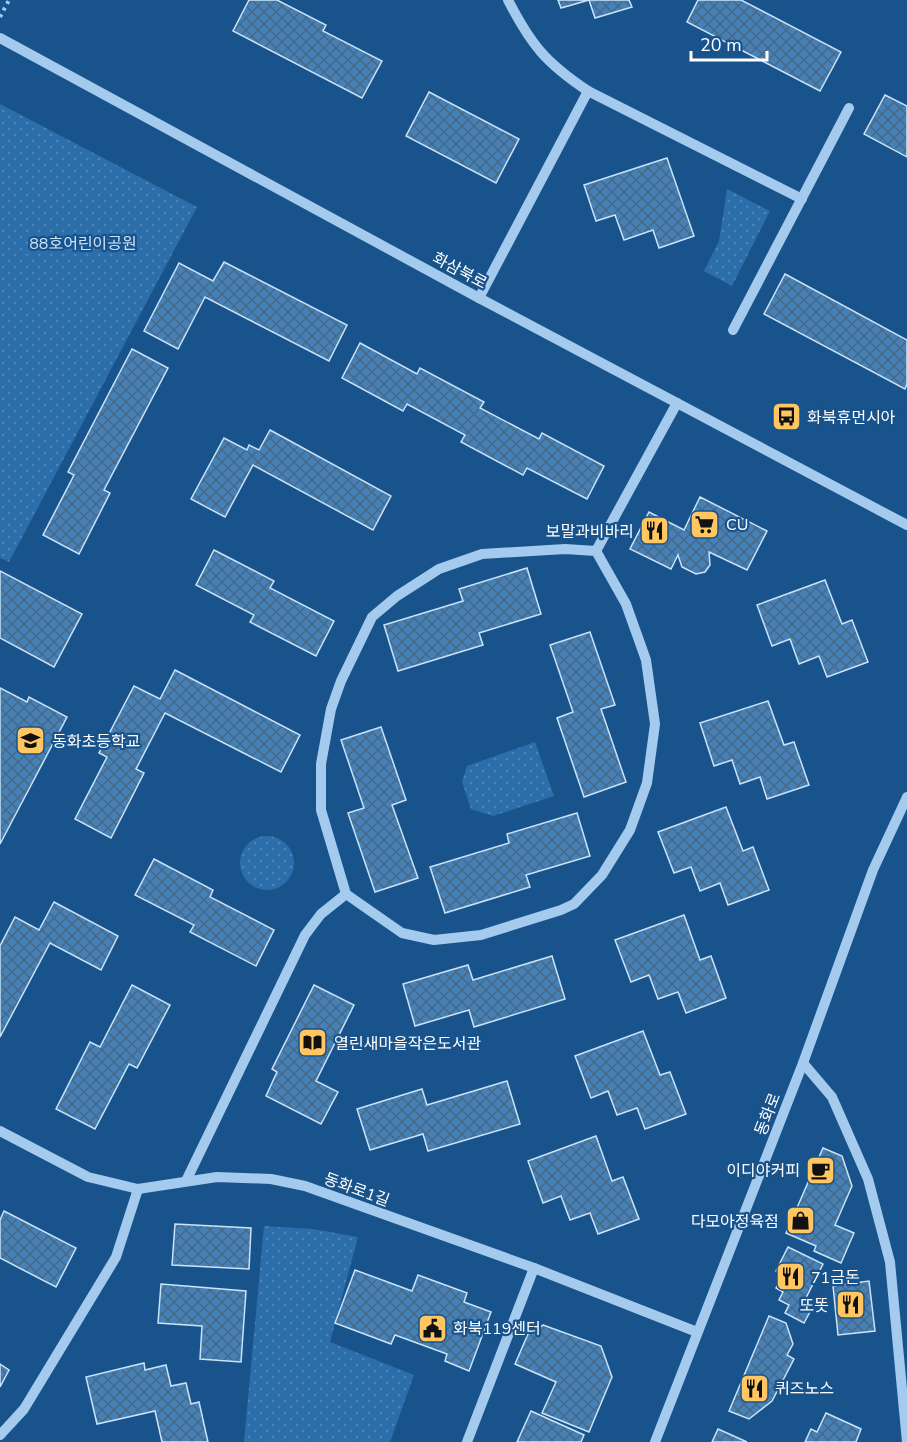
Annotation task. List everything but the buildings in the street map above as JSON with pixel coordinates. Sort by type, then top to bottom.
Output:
[{"type":"street","points":[[508,0],[535,48],[555,69],[588,91],[802,199]]},
{"type":"street","name":"화삼북로","points":[[0,39],[479,298],[907,525]]},
{"type":"street","points":[[479,298],[588,91]]},
{"type":"street","points":[[733,330],[849,108]]},
{"type":"street","points":[[596,551],[677,403]]},
{"type":"street","points":[[531,550],[596,551],[626,604],[646,660],[654,724],[647,783],[630,830],[602,875],[574,904],[561,910],[481,935],[434,939],[402,933],[346,894],[320,804],[321,764],[331,709],[341,681],[372,617],[397,596],[439,569],[482,554],[531,550]]},
{"type":"street","name":"동화로","points":[[655,1442],[803,1063],[873,870],[907,797]]},
{"type":"street","points":[[186,1181],[305,936],[321,914],[346,894]]},
{"type":"street","points":[[803,1063],[832,1097],[868,1179],[890,1262],[907,1442]]},
{"type":"street","name":"동화로1길","points":[[0,1131],[88,1177],[138,1189],[217,1177],[271,1179],[305,1186],[534,1268],[697,1332]]},
{"type":"street","points":[[0,1435],[24,1409],[116,1257],[138,1189]]},
{"type":"street","points":[[467,1442],[534,1268]]},
{"type":"path","points":[[0,17],[9,0]]},
{"type":"green space","name":"88호어린이공원","points":[[0,104],[197,207],[9,562],[0,558]]},
{"type":"green space","points":[[727,189],[770,211],[732,286],[704,271],[719,241]]},
{"type":"green space","points":[[535,742],[554,796],[493,816],[471,809],[462,782],[467,766]]},
{"type":"green space","points":[[262,836],[272,836],[282,840],[290,848],[294,863],[290,878],[282,886],[272,890],[262,890],[252,886],[244,878],[240,868],[240,858],[244,848],[252,840]]},
{"type":"green space","points":[[264,1226],[313,1229],[358,1237],[330,1342],[414,1375],[390,1442],[244,1442]]},
{"type":"place","name":"화북휴먼시아","points":[[786,417]]},
{"type":"place","name":"CU","points":[[705,524]]},
{"type":"place","name":"보말과비바리","points":[[655,531]]},
{"type":"place","name":"동화초등학교","points":[[31,741]]},
{"type":"place","name":"열린새마을작은도서관","points":[[313,1043]]},
{"type":"place","name":"이디야커피","points":[[821,1170]]},
{"type":"place","name":"다모아정육점","points":[[800,1221]]},
{"type":"place","name":"71금돈","points":[[790,1277]]},
{"type":"place","name":"또똣","points":[[850,1305]]},
{"type":"place","name":"화북119센터","points":[[432,1328]]},
{"type":"place","name":"퀴즈노스","points":[[754,1388]]}]
